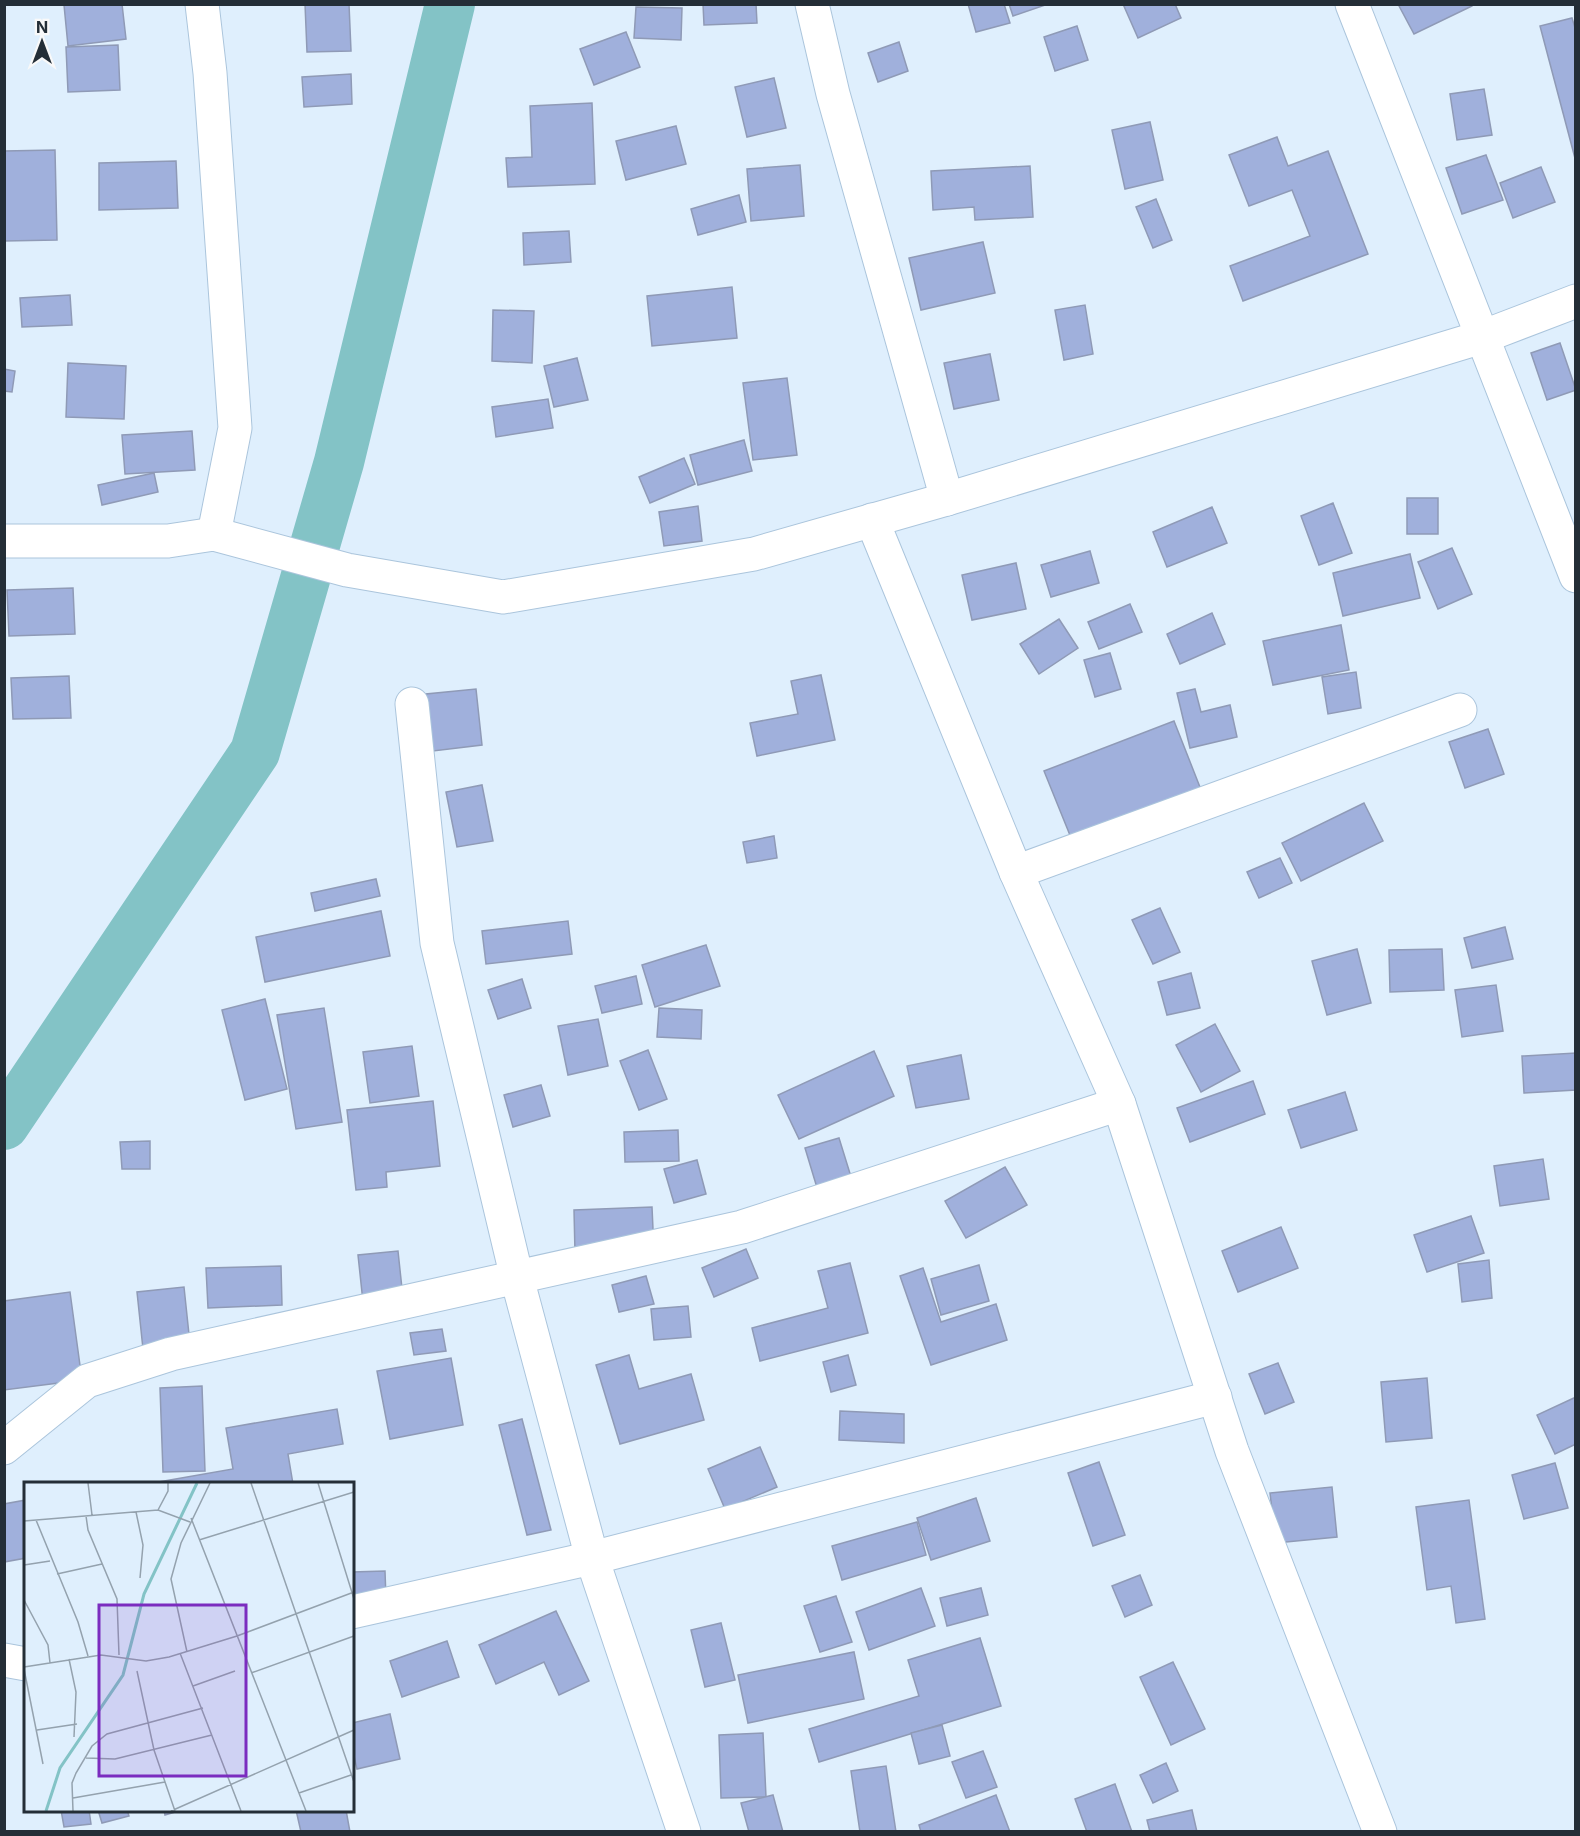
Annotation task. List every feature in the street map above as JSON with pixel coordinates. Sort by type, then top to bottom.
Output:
[{"type":"street","points":[[201,4],[210,73],[235,428],[214,534]]},
{"type":"street","points":[[812,4],[833,94],[947,499]]},
{"type":"street","points":[[1352,4],[1575,576]]},
{"type":"street","points":[[4,541],[168,541],[214,534],[347,570],[503,597],[754,554],[947,499],[1482,337],[1575,301]]},
{"type":"street","points":[[872,520],[1016,872],[1119,1104],[1232,1450],[1380,1832]]},
{"type":"street","points":[[412,704],[437,943],[517,1278],[592,1558],[684,1832]]},
{"type":"street","points":[[1016,872],[1460,710]]},
{"type":"street","points":[[4,1448],[87,1381],[171,1354],[742,1227],[1119,1104]]},
{"type":"street","points":[[354,1612],[592,1558],[1215,1397]]},
{"type":"street","points":[[4,1660],[24,1664]]},
{"type":"building","points":[[122,4],[126,39],[68,46],[64,5]]},
{"type":"building","points":[[305,4],[349,4],[351,51],[307,52]]},
{"type":"building","points":[[703,4],[756,4],[757,23],[704,25]]},
{"type":"building","points":[[968,4],[1004,4],[1010,23],[976,32]]},
{"type":"building","points":[[1009,4],[1048,4],[1013,16]]},
{"type":"building","points":[[1123,4],[1175,4],[1181,18],[1138,38]]},
{"type":"building","points":[[1398,4],[1472,4],[1472,6],[1414,34]]},
{"type":"building","points":[[636,7],[682,8],[681,40],[634,38]]},
{"type":"building","points":[[1572,18],[1576,31],[1576,162],[1540,26]]},
{"type":"building","points":[[1077,26],[1088,60],[1055,71],[1044,37]]},
{"type":"building","points":[[626,32],[640,67],[594,85],[580,49]]},
{"type":"building","points":[[899,42],[908,71],[878,82],[868,53]]},
{"type":"building","points":[[118,45],[120,90],[68,92],[66,47]]},
{"type":"building","points":[[351,74],[352,104],[304,107],[302,77]]},
{"type":"building","points":[[774,78],[786,128],[747,137],[735,87]]},
{"type":"building","points":[[1484,89],[1492,135],[1457,140],[1450,94]]},
{"type":"building","points":[[592,103],[595,184],[508,187],[506,158],[532,157],[530,106]]},
{"type":"building","points":[[1150,122],[1163,180],[1125,189],[1112,130]]},
{"type":"building","points":[[676,126],[686,164],[626,180],[616,141]]},
{"type":"building","points":[[1277,137],[1288,166],[1328,151],[1368,254],[1243,301],[1230,266],[1310,236],[1292,190],[1249,206],[1229,155]]},
{"type":"building","points":[[55,150],[57,240],[4,241],[4,151]]},
{"type":"building","points":[[1486,155],[1503,200],[1462,214],[1446,168]]},
{"type":"building","points":[[176,161],[178,208],[99,210],[99,163]]},
{"type":"building","points":[[800,165],[804,216],[751,221],[747,169]]},
{"type":"building","points":[[1030,166],[1033,217],[975,220],[974,207],[933,210],[931,171]]},
{"type":"building","points":[[1541,167],[1555,202],[1513,218],[1500,183]]},
{"type":"building","points":[[739,195],[746,222],[698,235],[691,209]]},
{"type":"building","points":[[1156,199],[1172,240],[1153,248],[1136,207]]},
{"type":"building","points":[[569,231],[571,262],[524,265],[523,233]]},
{"type":"building","points":[[983,242],[995,293],[921,310],[909,258]]},
{"type":"building","points":[[732,287],[737,338],[652,346],[647,296]]},
{"type":"building","points":[[70,295],[72,325],[22,327],[20,298]]},
{"type":"building","points":[[1085,305],[1093,354],[1064,360],[1055,310]]},
{"type":"building","points":[[493,310],[534,311],[532,363],[492,361]]},
{"type":"building","points":[[1560,343],[1576,390],[1547,400],[1531,353]]},
{"type":"building","points":[[990,354],[999,400],[954,409],[944,363]]},
{"type":"building","points":[[577,358],[588,400],[554,407],[544,366]]},
{"type":"building","points":[[68,363],[126,366],[124,419],[66,417]]},
{"type":"building","points":[[4,369],[15,371],[12,392],[4,391]]},
{"type":"building","points":[[787,378],[797,455],[753,460],[743,383]]},
{"type":"building","points":[[548,399],[553,428],[496,437],[492,407]]},
{"type":"building","points":[[192,431],[195,470],[125,474],[122,435]]},
{"type":"building","points":[[744,440],[752,471],[698,485],[690,455]]},
{"type":"building","points":[[684,458],[695,484],[650,503],[639,477]]},
{"type":"building","points":[[154,473],[158,492],[102,505],[98,485]]},
{"type":"building","points":[[1407,498],[1438,498],[1438,534],[1407,534]]},
{"type":"building","points":[[1333,503],[1352,553],[1319,565],[1301,516]]},
{"type":"building","points":[[698,506],[702,541],[664,546],[659,512]]},
{"type":"building","points":[[1212,507],[1227,543],[1167,567],[1153,532]]},
{"type":"building","points":[[1452,548],[1472,594],[1438,609],[1418,562]]},
{"type":"building","points":[[1090,551],[1099,583],[1051,597],[1041,565]]},
{"type":"building","points":[[1410,554],[1420,598],[1343,616],[1333,573]]},
{"type":"building","points":[[1016,563],[1026,609],[972,620],[962,575]]},
{"type":"building","points":[[73,588],[75,634],[9,636],[7,590]]},
{"type":"building","points":[[1130,604],[1142,632],[1099,649],[1088,622]]},
{"type":"building","points":[[1212,613],[1225,644],[1180,664],[1167,634]]},
{"type":"building","points":[[1059,619],[1078,648],[1039,674],[1020,644]]},
{"type":"building","points":[[1341,625],[1349,670],[1273,685],[1263,641]]},
{"type":"building","points":[[1110,653],[1121,689],[1095,697],[1084,660]]},
{"type":"building","points":[[1356,672],[1361,708],[1328,714],[1322,677]]},
{"type":"building","points":[[821,675],[835,740],[757,756],[750,723],[798,714],[791,681]]},
{"type":"building","points":[[69,676],[71,718],[13,719],[11,678]]},
{"type":"building","points":[[476,689],[482,745],[433,751],[426,694]]},
{"type":"building","points":[[1195,689],[1201,712],[1230,705],[1237,737],[1190,748],[1177,693]]},
{"type":"building","points":[[1174,721],[1207,805],[1078,855],[1044,771]]},
{"type":"building","points":[[1488,729],[1504,774],[1465,788],[1449,742]]},
{"type":"building","points":[[482,785],[493,841],[457,847],[446,792]]},
{"type":"building","points":[[1364,803],[1383,841],[1301,881],[1282,843]]},
{"type":"building","points":[[774,836],[777,858],[747,863],[743,842]]},
{"type":"building","points":[[1280,858],[1292,883],[1259,898],[1247,872]]},
{"type":"building","points":[[376,879],[380,896],[315,911],[311,893]]},
{"type":"building","points":[[1160,908],[1180,952],[1153,964],[1132,920]]},
{"type":"building","points":[[381,911],[390,956],[265,982],[256,937]]},
{"type":"building","points":[[568,921],[572,954],[486,964],[482,931]]},
{"type":"building","points":[[1505,927],[1513,959],[1472,968],[1464,938]]},
{"type":"building","points":[[706,945],[720,986],[655,1007],[642,965]]},
{"type":"building","points":[[1357,949],[1371,1003],[1327,1015],[1312,961]]},
{"type":"building","points":[[1442,949],[1444,990],[1390,992],[1389,950]]},
{"type":"building","points":[[1191,973],[1200,1008],[1167,1015],[1158,982]]},
{"type":"building","points":[[636,976],[642,1004],[602,1013],[595,986]]},
{"type":"building","points":[[522,979],[531,1008],[498,1019],[488,990]]},
{"type":"building","points":[[1496,985],[1503,1031],[1462,1037],[1455,990]]},
{"type":"building","points":[[265,999],[287,1089],[245,1100],[222,1010]]},
{"type":"building","points":[[324,1008],[342,1122],[296,1129],[277,1015]]},
{"type":"building","points":[[659,1008],[702,1010],[701,1039],[657,1037]]},
{"type":"building","points":[[598,1019],[608,1066],[568,1075],[558,1026]]},
{"type":"building","points":[[1215,1024],[1240,1071],[1201,1092],[1176,1045]]},
{"type":"building","points":[[412,1046],[419,1096],[370,1103],[363,1052]]},
{"type":"building","points":[[648,1050],[667,1099],[639,1110],[620,1061]]},
{"type":"building","points":[[874,1051],[894,1096],[799,1139],[778,1095]]},
{"type":"building","points":[[1576,1053],[1576,1090],[1524,1093],[1522,1056]]},
{"type":"building","points":[[961,1055],[969,1099],[916,1108],[907,1066]]},
{"type":"building","points":[[1253,1081],[1265,1114],[1190,1142],[1177,1108]]},
{"type":"building","points":[[541,1085],[550,1116],[513,1127],[504,1095]]},
{"type":"building","points":[[1345,1092],[1357,1130],[1301,1148],[1288,1110]]},
{"type":"building","points":[[433,1101],[440,1166],[386,1172],[387,1187],[356,1190],[347,1110]]},
{"type":"building","points":[[678,1130],[679,1161],[625,1162],[624,1132]]},
{"type":"building","points":[[839,1138],[852,1180],[818,1191],[805,1148]]},
{"type":"building","points":[[150,1141],[150,1169],[122,1169],[120,1142]]},
{"type":"building","points":[[1543,1159],[1549,1199],[1500,1206],[1494,1166]]},
{"type":"building","points":[[697,1160],[706,1194],[674,1203],[664,1169]]},
{"type":"building","points":[[1005,1167],[1027,1205],[966,1238],[945,1201]]},
{"type":"building","points":[[652,1207],[654,1251],[575,1253],[574,1210]]},
{"type":"building","points":[[1471,1216],[1484,1253],[1427,1272],[1414,1235]]},
{"type":"building","points":[[1281,1227],[1298,1268],[1238,1292],[1222,1251]]},
{"type":"building","points":[[746,1249],[758,1278],[714,1297],[702,1268]]},
{"type":"building","points":[[398,1251],[403,1298],[363,1302],[358,1255]]},
{"type":"building","points":[[1489,1260],[1492,1298],[1462,1302],[1458,1264]]},
{"type":"building","points":[[850,1263],[868,1333],[760,1361],[752,1328],[828,1308],[818,1271]]},
{"type":"building","points":[[979,1265],[989,1301],[941,1315],[931,1279]]},
{"type":"building","points":[[281,1266],[282,1305],[208,1308],[206,1268]]},
{"type":"building","points":[[923,1268],[941,1322],[996,1304],[1007,1340],[931,1365],[900,1276]]},
{"type":"building","points":[[646,1276],[654,1304],[619,1312],[612,1285]]},
{"type":"building","points":[[184,1287],[190,1344],[143,1349],[137,1292]]},
{"type":"building","points":[[70,1292],[82,1380],[4,1390],[4,1301]]},
{"type":"building","points":[[688,1306],[691,1337],[654,1340],[651,1309]]},
{"type":"building","points":[[442,1329],[446,1351],[414,1355],[410,1333]]},
{"type":"building","points":[[629,1355],[639,1389],[691,1374],[704,1420],[620,1444],[596,1365]]},
{"type":"building","points":[[848,1355],[856,1385],[831,1392],[823,1362]]},
{"type":"building","points":[[451,1358],[463,1425],[390,1439],[377,1371]]},
{"type":"building","points":[[1278,1363],[1294,1402],[1265,1414],[1249,1374]]},
{"type":"building","points":[[1427,1378],[1432,1438],[1386,1442],[1381,1382]]},
{"type":"building","points":[[202,1386],[205,1471],[163,1472],[160,1388]]},
{"type":"building","points":[[1576,1397],[1576,1444],[1555,1454],[1537,1415]]},
{"type":"building","points":[[337,1409],[343,1444],[288,1454],[293,1482],[158,1482],[233,1469],[226,1428]]},
{"type":"building","points":[[840,1411],[904,1414],[904,1443],[839,1440]]},
{"type":"building","points":[[522,1419],[551,1530],[527,1535],[499,1425]]},
{"type":"building","points":[[760,1447],[777,1487],[725,1509],[708,1469]]},
{"type":"building","points":[[1099,1462],[1125,1535],[1093,1546],[1068,1473]]},
{"type":"building","points":[[1555,1463],[1568,1508],[1524,1519],[1512,1475]]},
{"type":"building","points":[[1332,1487],[1337,1537],[1276,1543],[1270,1493]]},
{"type":"building","points":[[976,1498],[990,1541],[931,1560],[917,1518]]},
{"type":"building","points":[[24,1500],[24,1558],[4,1562],[4,1504]]},
{"type":"building","points":[[1469,1500],[1485,1619],[1456,1623],[1451,1586],[1427,1590],[1416,1507]]},
{"type":"building","points":[[917,1522],[926,1555],[842,1580],[832,1546]]},
{"type":"building","points":[[385,1571],[386,1599],[354,1600],[354,1572]]},
{"type":"building","points":[[1140,1575],[1152,1605],[1125,1617],[1112,1586]]},
{"type":"building","points":[[921,1588],[935,1626],[869,1650],[856,1612]]},
{"type":"building","points":[[981,1588],[988,1615],[947,1626],[940,1598]]},
{"type":"building","points":[[836,1596],[852,1642],[820,1652],[804,1606]]},
{"type":"building","points":[[556,1611],[589,1681],[559,1695],[544,1662],[496,1684],[479,1645]]},
{"type":"building","points":[[721,1623],[735,1680],[705,1687],[691,1630]]},
{"type":"building","points":[[980,1638],[1001,1706],[819,1762],[809,1729],[919,1696],[908,1660]]},
{"type":"building","points":[[447,1641],[459,1677],[402,1697],[390,1661]]},
{"type":"building","points":[[854,1652],[864,1699],[748,1723],[738,1675]]},
{"type":"building","points":[[1173,1662],[1205,1729],[1171,1745],[1140,1677]]},
{"type":"building","points":[[390,1714],[400,1759],[357,1769],[354,1756],[354,1723]]},
{"type":"building","points":[[942,1725],[950,1756],[919,1764],[911,1733]]},
{"type":"building","points":[[763,1733],[766,1797],[721,1798],[719,1735]]},
{"type":"building","points":[[983,1751],[997,1787],[966,1798],[952,1762]]},
{"type":"building","points":[[1166,1763],[1178,1791],[1153,1803],[1140,1775]]},
{"type":"building","points":[[886,1766],[896,1832],[860,1832],[851,1771]]},
{"type":"building","points":[[1115,1784],[1132,1832],[1087,1832],[1075,1799]]},
{"type":"building","points":[[773,1795],[783,1832],[749,1832],[741,1803]]},
{"type":"building","points":[[996,1795],[1010,1832],[921,1832],[919,1825]]},
{"type":"building","points":[[1192,1810],[1197,1832],[1150,1832],[1147,1820]]},
{"type":"building","points":[[61,1812],[89,1812],[91,1824],[64,1827]]},
{"type":"building","points":[[99,1812],[128,1812],[129,1816],[102,1823]]},
{"type":"building","points":[[296,1812],[346,1812],[350,1832],[301,1832]]},
{"type":"waterway","points":[[4,1125],[255,752],[339,462],[450,4]]}]
